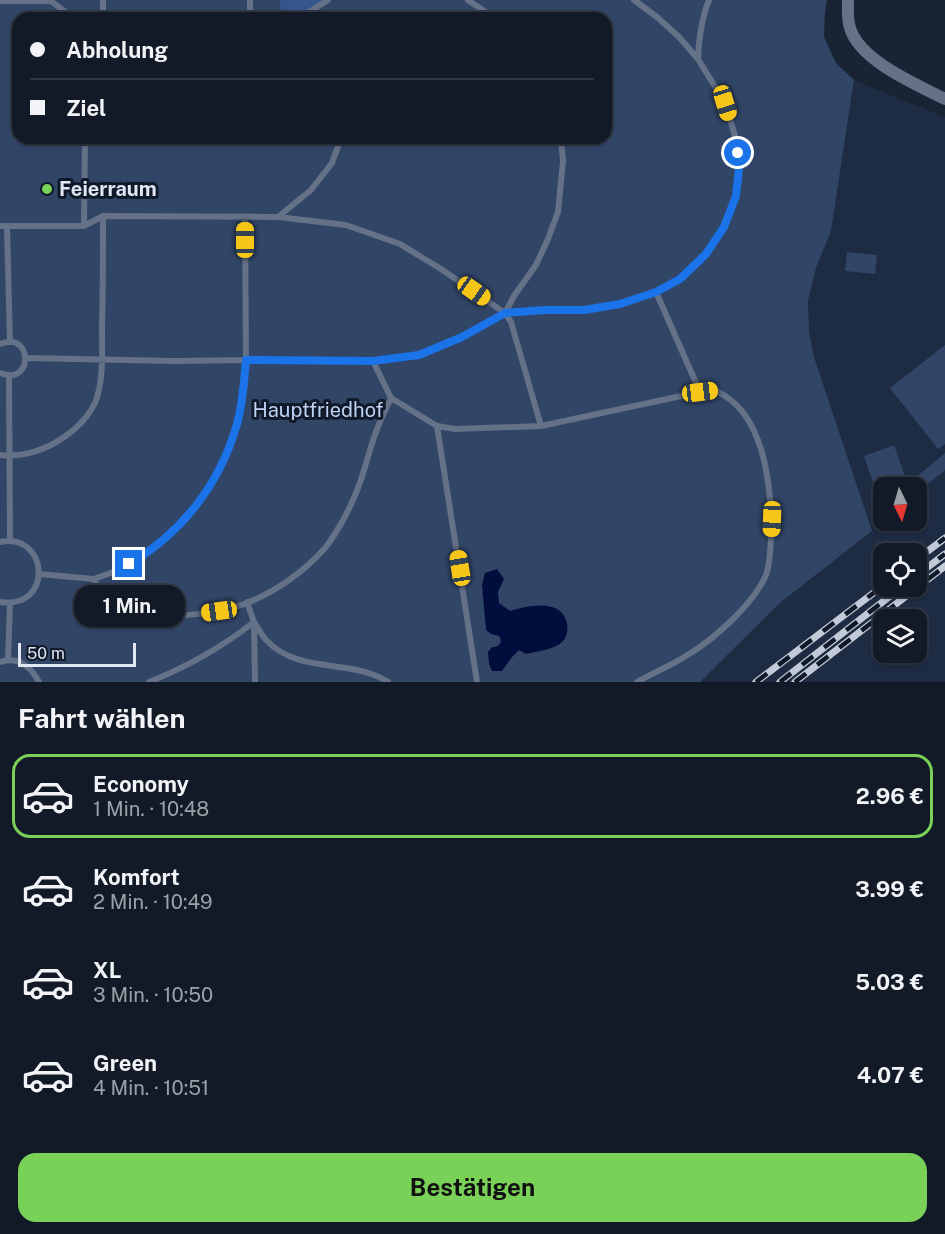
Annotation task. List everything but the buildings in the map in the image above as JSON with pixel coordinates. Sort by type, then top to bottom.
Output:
[{"type":"street","points":[[848,0],[850,27],[857,42],[888,68],[945,99]]},
{"type":"lane","points":[[309,12],[328,0]]},
{"type":"lane","points":[[468,0],[486,12]]},
{"type":"lane","points":[[26,358],[373,361],[419,355],[462,337],[505,313],[584,310],[620,304],[656,292],[680,279],[706,254],[724,227],[736,196],[739,168],[736,139],[725,103],[698,58],[672,30],[634,0]]},
{"type":"lane","points":[[698,58],[700,29],[704,10],[709,0]]},
{"type":"lane","points":[[0,1],[51,1],[65,12]]},
{"type":"lane","points":[[84,226],[85,144]]},
{"type":"lane","points":[[278,217],[311,190],[332,163],[339,144]]},
{"type":"lane","points":[[505,313],[514,296],[537,265],[558,212],[563,161],[562,144]]},
{"type":"lane","points":[[10,342],[3,226],[84,226],[103,216],[278,217],[346,225],[400,244],[505,313],[511,322],[541,426]]},
{"type":"lane","points":[[0,455],[9,456],[40,450],[58,441],[80,425],[94,405],[99,390],[102,359],[103,216]]},
{"type":"lane","points":[[39,574],[94,579],[116,571],[160,543],[186,519],[209,488],[225,458],[237,423],[244,389],[246,360],[245,217]]},
{"type":"lane","points":[[656,292],[700,392]]},
{"type":"lane","points":[[0,344],[16,343],[21,347],[26,358],[21,371],[16,374],[9,376],[0,373]]},
{"type":"lane","points":[[373,361],[391,398],[437,426],[455,429],[541,426],[715,390],[735,402],[749,422],[764,461],[772,519],[767,573],[756,594],[712,637],[687,656],[637,682]]},
{"type":"lane","points":[[9,376],[10,540]]},
{"type":"lane","points":[[94,579],[98,589],[108,600],[128,611],[155,616],[186,616],[219,611],[247,603],[269,592],[298,572],[325,547],[345,517],[358,489],[376,431],[391,398]]},
{"type":"lane","points":[[437,426],[477,682]]},
{"type":"lane","points":[[0,542],[10,540],[25,546],[34,555],[38,563],[39,574],[38,581],[27,597],[17,602],[0,602]]},
{"type":"lane","points":[[8,659],[9,603]]},
{"type":"lane","points":[[247,603],[254,622],[267,641],[284,654],[314,665],[351,668],[380,676],[388,682]]},
{"type":"lane","points":[[149,682],[198,660],[254,622]]},
{"type":"lane","points":[[254,622],[255,682]]},
{"type":"lane","points":[[0,662],[8,659],[20,662],[32,670],[39,682]]},
{"type":"shaded area","points":[[280,0],[328,0],[309,12],[281,12]]},
{"type":"shaded area","points":[[854,80],[945,117],[945,682],[700,682],[781,602],[814,357],[809,332],[808,301],[816,268],[831,230]]},
{"type":"shaded area","points":[[497,569],[504,579],[498,592],[499,603],[510,611],[535,606],[552,607],[559,610],[567,624],[567,634],[559,645],[550,649],[526,654],[519,650],[502,671],[492,671],[488,652],[501,640],[499,636],[486,630],[482,585],[485,573]]},
{"type":"green space","name":"Hauptfriedhof","points":[[0,0],[827,0],[824,37],[836,63],[854,80],[831,231],[816,268],[808,301],[809,332],[814,357],[872,531],[781,602],[700,682],[0,682]]},
{"type":"green space","points":[[847,252],[877,255],[875,274],[845,271]]},
{"type":"green space","points":[[945,345],[945,444],[938,449],[890,388]]},
{"type":"green space","points":[[894,445],[905,477],[873,477],[873,482],[864,456]]},
{"type":"green space","points":[[945,453],[945,470],[927,485],[927,477],[916,477]]},
{"type":"railway","points":[[927,552],[945,538]]},
{"type":"railway","points":[[927,568],[945,554]]},
{"type":"railway","points":[[795,682],[945,566]]},
{"type":"railway","points":[[756,682],[873,593]]},
{"type":"railway","points":[[780,682],[889,597]]},
{"type":"place","name":"Feierraum","points":[[47,189]]},
{"type":"route","points":[[129,564],[160,543],[186,519],[209,488],[225,458],[237,423],[244,389],[246,360],[373,361],[419,355],[462,337],[505,313],[584,310],[620,304],[656,292],[680,279],[706,254],[724,227],[736,196],[738,153]]}]
